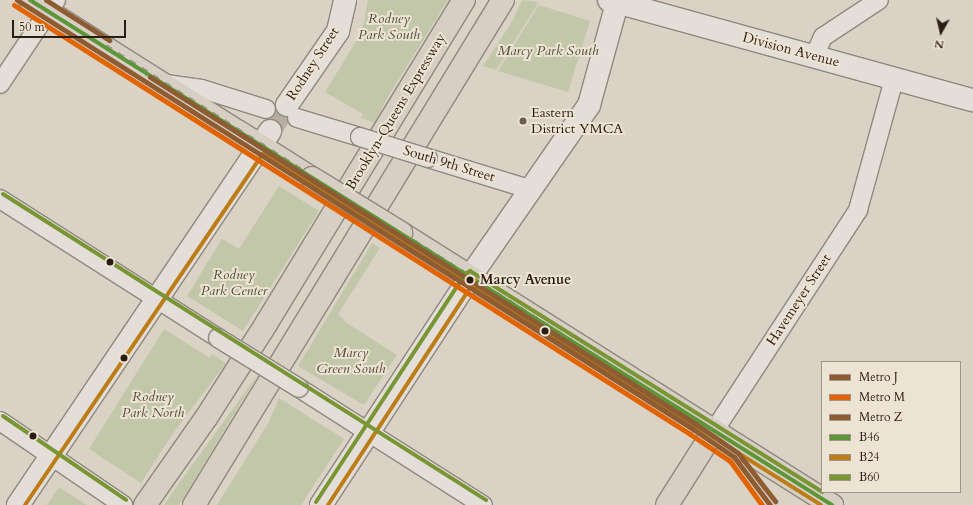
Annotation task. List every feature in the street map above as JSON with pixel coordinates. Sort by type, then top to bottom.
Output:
[{"type":"main road","points":[[30,0],[52,6],[164,84],[266,138],[312,178],[832,505]]},
{"type":"main road","name":"Rodney Street","points":[[292,112],[338,31],[345,0]]},
{"type":"main road","name":"Brooklyn-Queens Expressway","points":[[145,505],[206,418],[266,324],[464,0]]},
{"type":"main road","points":[[194,505],[503,0]]},
{"type":"main road","points":[[321,505],[470,277],[532,190],[589,105],[614,1]]},
{"type":"main road","name":"Division Avenue","points":[[614,1],[973,100]]},
{"type":"main road","points":[[18,505],[266,138]]},
{"type":"main road","name":"Havemeyer Street","points":[[667,505],[714,431]]},
{"type":"street","points":[[814,57],[823,37],[880,0]]},
{"type":"street","points":[[0,84],[52,6]]},
{"type":"street","name":"Havemeyer Street","points":[[714,431],[858,210],[894,79]]},
{"type":"street","points":[[164,84],[202,89],[266,108]]},
{"type":"street","name":"South 9th Street","points":[[292,112],[360,137],[532,190]]},
{"type":"street","points":[[0,199],[483,505]]},
{"type":"street","points":[[0,421],[123,505]]},
{"type":"green space","name":"Rodney Park South","points":[[368,0],[448,0],[386,100],[375,123],[361,118],[363,114],[325,92],[362,32]]},
{"type":"green space","points":[[522,0],[539,2],[496,70],[483,66],[510,25]]},
{"type":"green space","name":"Marcy Park South","points":[[539,5],[590,21],[568,92],[498,71]]},
{"type":"green space","name":"Rodney Park Center","points":[[279,186],[319,211],[243,331],[187,296],[222,239],[239,249]]},
{"type":"green space","name":"Marcy Green South","points":[[372,243],[380,248],[338,314],[347,323],[397,355],[364,405],[298,366]]},
{"type":"green space","name":"Rodney Park North","points":[[164,329],[210,358],[212,354],[226,363],[172,435],[141,483],[89,449]]},
{"type":"green space","points":[[261,370],[179,505],[164,505],[177,486]]},
{"type":"green space","points":[[279,398],[344,439],[301,505],[217,505],[269,422]]},
{"type":"green space","points":[[59,487],[87,505],[47,505]]},
{"type":"tunnel","points":[[270,131],[287,105]]},
{"type":"railway","points":[[106,45],[632,378]]},
{"type":"metro line","name":"J","points":[[17,0],[693,429],[734,457],[770,505]]},
{"type":"metro line","name":"Z","points":[[46,0],[109,40]]},
{"type":"metro line","name":"M","points":[[14,5],[690,434],[730,461],[762,505]]},
{"type":"metro line","name":"Z","points":[[150,77],[696,424],[738,453],[775,501]]},
{"type":"transit line","name":"B46","points":[[30,0],[832,505]]},
{"type":"transit line","name":"B24","points":[[25,505],[263,154],[821,505]]},
{"type":"transit line","name":"B60","points":[[3,194],[486,500]]},
{"type":"transit line","name":"B60","points":[[316,502],[465,274],[470,271],[821,491]]},
{"type":"transit line","name":"B24","points":[[328,505],[475,280]]},
{"type":"transit line","name":"B60","points":[[3,416],[126,500]]},
{"type":"place","name":"Eastern District YMCA","points":[[523,121]]},
{"type":"place","name":"Marcy Avenue","points":[[470,280]]}]
